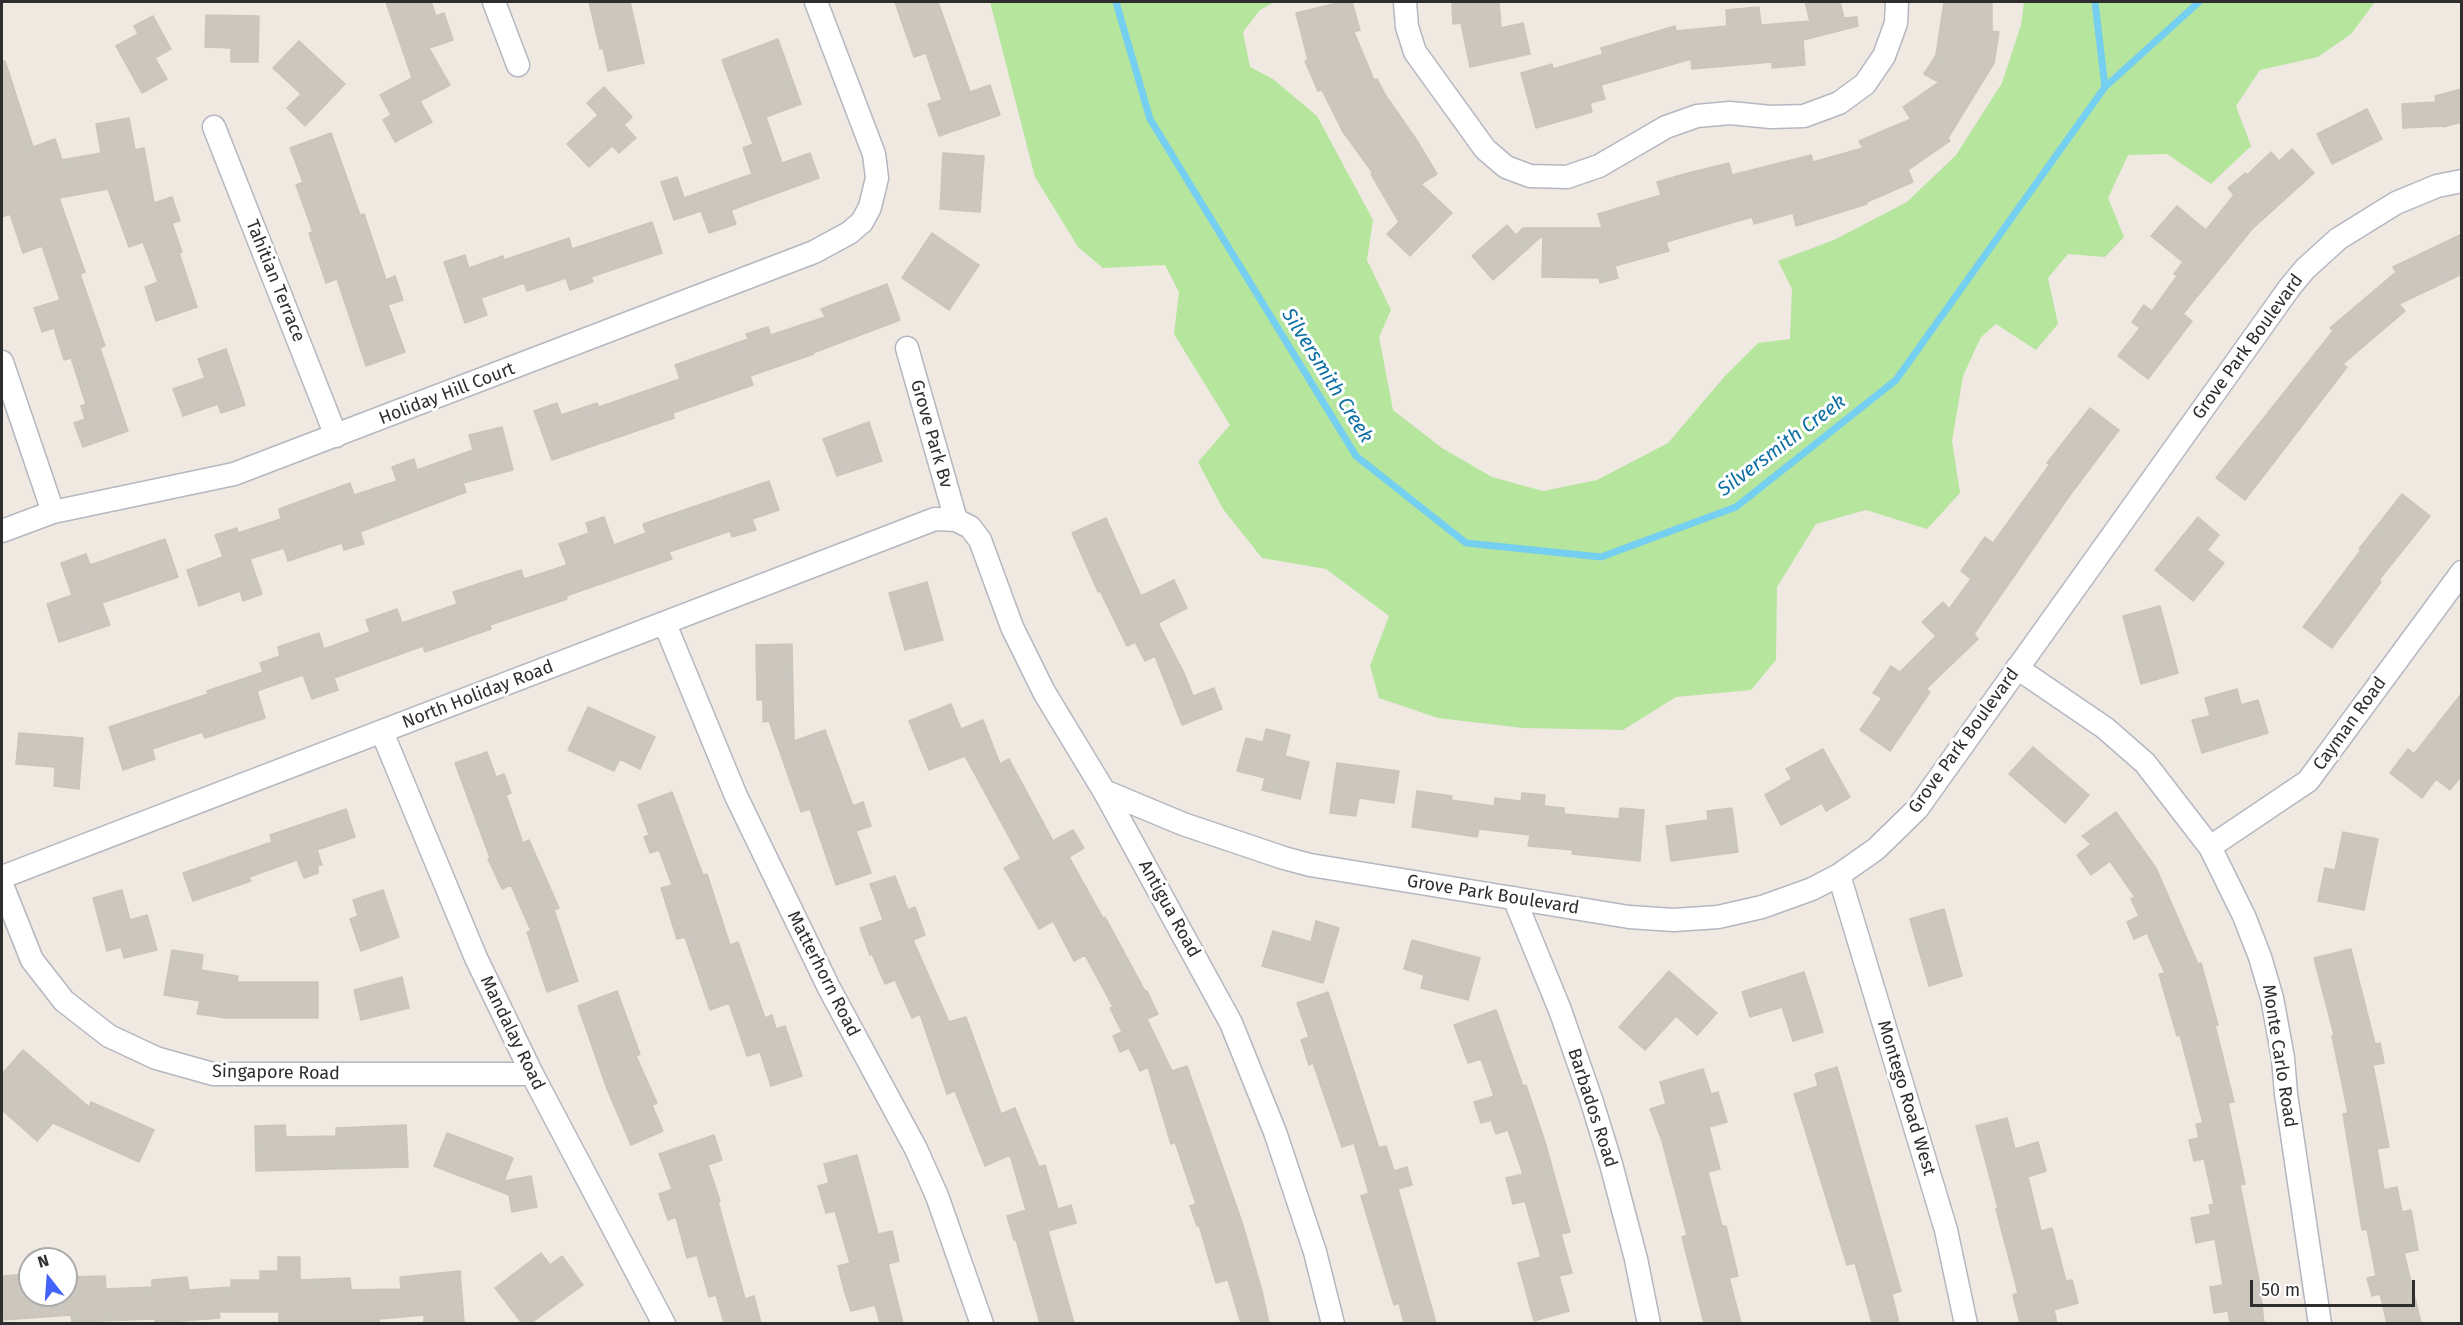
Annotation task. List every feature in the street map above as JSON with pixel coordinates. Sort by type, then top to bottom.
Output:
[{"type":"street","points":[[494,2],[518,65]]},
{"type":"street","name":"Holiday Hill Court","points":[[2,531],[53,512],[234,474],[814,252],[849,233],[862,222],[870,207],[877,178],[874,154],[816,2]]},
{"type":"street","points":[[1405,2],[1407,27],[1415,52],[1485,149],[1506,167],[1530,176],[1567,177],[1599,166],[1666,127],[1697,116],[1730,113],[1772,117],[1804,116],[1839,103],[1865,84],[1884,56],[1896,23],[1897,2]]},
{"type":"street","name":"Tahitian Terrace","points":[[214,127],[336,436]]},
{"type":"street","name":"Grove Park Boulevard","points":[[1104,791],[1184,824],[1310,865],[1629,917],[1674,920],[1719,917],[1783,901],[1839,875],[1876,849],[1917,809],[2305,269],[2338,239],[2396,203],[2437,186],[2462,181]]},
{"type":"street","name":"Grove Park Bv","points":[[907,348],[956,520]]},
{"type":"street","points":[[2,362],[53,512]]},
{"type":"street","name":"North Holiday Road","points":[[2,877],[935,519],[956,520]]},
{"type":"street","name":"Antigua Road","points":[[956,520],[970,527],[980,540],[1012,627],[1044,692],[1104,791],[1231,1023],[1278,1143],[1315,1252],[1333,1323]]},
{"type":"street","name":"Cayman Road","points":[[2210,846],[2308,781],[2462,572]]},
{"type":"street","name":"Matterhorn Road","points":[[665,624],[736,796],[828,988],[916,1149],[937,1196],[982,1323]]},
{"type":"street","name":"Monte Carlo Road","points":[[2017,668],[2105,728],[2145,763],[2210,846],[2244,916],[2260,957],[2272,998],[2283,1058],[2286,1094],[2320,1323]]},
{"type":"street","name":"Mandalay Road","points":[[382,732],[476,958],[532,1074],[664,1323]]},
{"type":"street","name":"Montego Road West","points":[[1839,875],[1946,1230],[1966,1323]]},
{"type":"street","name":"Singapore Road","points":[[2,885],[32,960],[64,1000],[109,1036],[156,1058],[213,1074],[532,1074]]},
{"type":"street","name":"Barbados Road","points":[[1514,898],[1560,1010],[1595,1110],[1636,1259],[1649,1323]]},
{"type":"green space","points":[[990,2],[1275,2],[1260,10],[1243,32],[1250,67],[1273,79],[1317,116],[1373,220],[1367,260],[1391,310],[1379,337],[1393,410],[1442,448],[1492,477],[1543,491],[1597,480],[1668,443],[1725,376],[1758,343],[1790,339],[1792,289],[1778,261],[1834,240],[1907,202],[1956,155],[2002,83],[2021,25],[2024,2],[2375,2],[2351,34],[2318,57],[2260,70],[2236,106],[2251,146],[2211,184],[2167,154],[2128,155],[2108,198],[2124,237],[2105,257],[2068,254],[2048,278],[2058,324],[2036,350],[1996,324],[1981,337],[1963,376],[1952,441],[1960,493],[1927,529],[1866,510],[1816,524],[1777,587],[1776,660],[1751,690],[1676,697],[1623,730],[1523,728],[1438,718],[1379,698],[1370,666],[1389,616],[1326,569],[1262,558],[1223,509],[1198,462],[1230,425],[1174,334],[1179,292],[1165,265],[1103,268],[1078,247],[1035,177]]},
{"type":"building","points":[[386,2],[431,2],[436,16],[444,13],[453,40],[429,48],[450,85],[420,101],[432,122],[395,142],[383,120],[391,115],[380,95],[412,78]]},
{"type":"building","points":[[589,2],[630,2],[644,63],[608,71],[603,48],[600,49]]},
{"type":"building","points":[[895,2],[938,2],[970,92],[990,85],[1000,115],[939,136],[928,104],[942,100],[926,53],[914,57]]},
{"type":"building","points":[[1341,2],[1352,2],[1360,30],[1354,32],[1374,80],[1377,79],[1437,174],[1421,184],[1452,213],[1410,256],[1387,234],[1399,222],[1371,174],[1373,173],[1343,132],[1322,90],[1318,91],[1305,61],[1308,60],[1296,13]]},
{"type":"building","points":[[1452,2],[1499,2],[1501,28],[1523,23],[1530,54],[1470,67],[1461,23],[1453,24]]},
{"type":"building","points":[[1805,2],[1840,2],[1844,18],[1857,17],[1858,26],[1803,40],[1805,65],[1772,68],[1772,62],[1692,69],[1691,59],[1601,85],[1605,99],[1590,103],[1592,112],[1536,128],[1521,73],[1552,64],[1553,69],[1603,54],[1601,48],[1675,26],[1676,31],[1727,26],[1726,10],[1759,7],[1761,25],[1810,21]]},
{"type":"building","points":[[1944,2],[1992,2],[1992,31],[1999,32],[1994,63],[1948,138],[1950,141],[1908,170],[1913,182],[1867,202],[1867,204],[1796,226],[1793,213],[1754,224],[1752,217],[1666,242],[1669,251],[1615,266],[1618,278],[1600,283],[1599,278],[1542,277],[1543,235],[1493,280],[1472,256],[1507,225],[1516,235],[1523,228],[1602,228],[1598,214],[1661,195],[1657,182],[1688,173],[1729,163],[1732,175],[1811,155],[1813,162],[1863,148],[1859,141],[1911,119],[1903,107],[1939,82],[1924,74],[1936,55]]},
{"type":"building","points":[[206,15],[259,16],[258,62],[231,62],[231,48],[205,47]]},
{"type":"building","points":[[153,16],[171,49],[155,58],[167,79],[142,93],[116,46],[138,34],[134,26]]},
{"type":"building","points":[[778,39],[801,104],[766,117],[782,163],[810,153],[819,178],[731,210],[736,224],[709,233],[701,211],[674,220],[661,182],[677,177],[684,198],[752,174],[743,148],[753,144],[722,60]]},
{"type":"building","points":[[299,41],[345,84],[305,126],[287,108],[301,94],[273,68]]},
{"type":"building","points":[[5,61],[33,147],[55,139],[62,160],[101,153],[96,124],[129,118],[135,150],[144,148],[154,203],[172,197],[180,221],[172,223],[182,252],[179,253],[197,307],[156,321],[145,287],[158,282],[143,242],[129,247],[108,189],[59,198],[85,272],[80,274],[105,346],[100,348],[128,431],[83,447],[74,423],[85,419],[81,406],[86,404],[71,358],[64,360],[54,328],[42,332],[34,308],[60,300],[42,246],[23,253],[10,214],[2,217],[2,62]]},
{"type":"building","points":[[604,87],[632,117],[624,125],[636,138],[619,153],[612,146],[589,167],[567,144],[598,115],[587,103]]},
{"type":"building","points":[[2462,89],[2462,122],[2443,127],[2403,128],[2402,104],[2436,102],[2435,96]]},
{"type":"building","points":[[2367,109],[2382,139],[2332,164],[2317,134]]},
{"type":"building","points":[[331,133],[360,215],[364,214],[386,280],[395,276],[403,300],[388,305],[405,352],[366,366],[337,279],[326,283],[309,233],[313,232],[296,185],[303,182],[290,148]]},
{"type":"building","points":[[2292,149],[2314,173],[2252,229],[2183,314],[2192,321],[2148,379],[2118,356],[2140,328],[2132,322],[2144,305],[2152,311],[2177,276],[2174,274],[2183,262],[2151,236],[2177,206],[2206,230],[2234,195],[2228,188],[2245,173],[2247,175],[2271,152],[2279,161]]},
{"type":"building","points":[[943,153],[984,156],[980,212],[940,209]]},
{"type":"building","points":[[652,222],[662,253],[591,277],[593,282],[570,290],[566,278],[527,291],[524,283],[481,298],[487,315],[465,323],[444,262],[465,255],[469,268],[503,256],[504,260],[569,238],[572,249]]},
{"type":"building","points":[[932,233],[979,265],[949,310],[902,278]]},
{"type":"building","points":[[2462,234],[2462,274],[2399,304],[2405,311],[2343,364],[2347,367],[2245,500],[2216,478],[2333,331],[2330,328],[2396,272],[2393,267]]},
{"type":"building","points":[[887,284],[900,320],[750,376],[753,385],[673,413],[674,418],[552,460],[534,411],[557,403],[561,415],[597,403],[599,407],[680,379],[675,365],[748,339],[746,334],[768,327],[771,335],[825,317],[821,309]]},
{"type":"building","points":[[226,349],[245,405],[221,413],[218,404],[183,416],[173,389],[205,378],[198,359]]},
{"type":"building","points":[[2090,408],[2119,430],[2070,495],[1974,634],[1978,639],[1926,689],[1930,692],[1890,751],[1860,730],[1882,698],[1873,693],[1891,666],[1900,672],[1936,636],[1922,622],[1943,602],[1949,609],[1971,579],[1961,571],[1985,537],[1993,543],[2050,464],[2047,463]]},
{"type":"building","points":[[869,422],[882,461],[837,476],[823,439]]},
{"type":"building","points":[[502,427],[513,470],[463,483],[466,492],[360,532],[364,544],[344,550],[342,543],[288,561],[284,548],[250,559],[262,594],[243,601],[240,591],[199,606],[187,570],[223,557],[215,535],[237,528],[238,533],[281,519],[279,509],[350,483],[354,495],[397,481],[392,467],[414,459],[417,470],[473,450],[469,435]]},
{"type":"building","points":[[769,481],[779,510],[752,519],[756,530],[732,537],[730,531],[669,552],[672,559],[566,596],[567,599],[490,625],[491,629],[425,652],[423,646],[334,678],[338,690],[312,699],[303,675],[257,691],[265,718],[205,738],[202,732],[152,749],[155,759],[123,770],[109,727],[208,694],[207,691],[263,672],[260,663],[280,656],[278,647],[319,633],[324,649],[370,632],[366,620],[397,609],[402,623],[457,604],[453,592],[521,570],[524,579],[567,565],[559,544],[589,533],[586,523],[604,517],[614,545],[646,533],[643,524]]},
{"type":"building","points":[[2402,494],[2430,516],[2379,580],[2381,582],[2332,648],[2303,627]]},
{"type":"building","points":[[2198,517],[2219,535],[2207,550],[2224,563],[2193,601],[2155,570]]},
{"type":"building","points":[[1106,518],[1141,596],[1174,580],[1187,608],[1158,623],[1184,673],[1193,696],[1214,688],[1222,709],[1182,725],[1155,656],[1145,661],[1135,642],[1127,646],[1100,591],[1098,592],[1072,533]]},
{"type":"building","points":[[165,539],[178,577],[102,603],[110,625],[59,642],[47,604],[72,595],[61,563],[86,554],[90,565]]},
{"type":"building","points":[[927,582],[943,640],[905,650],[889,593]]},
{"type":"building","points":[[2160,606],[2178,673],[2141,684],[2123,616]]},
{"type":"building","points":[[792,644],[794,741],[825,730],[853,806],[863,802],[871,826],[856,831],[871,873],[836,885],[810,809],[801,812],[769,721],[763,722],[763,700],[757,700],[756,645]]},
{"type":"building","points":[[2237,689],[2241,705],[2258,700],[2268,733],[2202,753],[2192,720],[2210,716],[2205,698]]},
{"type":"building","points":[[2462,693],[2462,775],[2450,790],[2436,779],[2422,798],[2390,773],[2408,749],[2414,754]]},
{"type":"building","points":[[951,704],[961,729],[983,720],[1000,764],[1009,759],[1053,841],[1073,830],[1084,848],[1069,857],[1147,991],[1158,1014],[1147,1019],[1172,1071],[1187,1066],[1242,1222],[1269,1323],[1241,1323],[1228,1280],[1216,1283],[1199,1225],[1197,1226],[1190,1206],[1196,1204],[1175,1142],[1171,1144],[1148,1067],[1140,1071],[1129,1048],[1120,1052],[1113,1036],[1122,1032],[1110,1008],[1113,1007],[1085,955],[1074,961],[1053,921],[1039,929],[1004,868],[1021,859],[965,756],[929,770],[909,721]]},
{"type":"building","points":[[588,707],[655,737],[640,769],[620,759],[614,771],[568,750]]},
{"type":"building","points":[[1266,729],[1290,735],[1285,756],[1309,762],[1300,799],[1262,790],[1265,778],[1237,771],[1246,738],[1263,742]]},
{"type":"building","points":[[19,733],[83,738],[79,789],[54,786],[55,767],[16,764]]},
{"type":"building","points":[[2033,747],[2089,795],[2065,823],[2009,774]]},
{"type":"building","points":[[1823,749],[1850,797],[1826,811],[1822,803],[1781,825],[1765,795],[1792,779],[1786,769]]},
{"type":"building","points":[[487,752],[496,777],[504,774],[511,793],[506,795],[523,843],[529,840],[559,908],[554,910],[578,981],[547,992],[527,932],[531,931],[511,885],[502,889],[488,859],[490,858],[455,763]]},
{"type":"building","points":[[1337,763],[1399,771],[1394,803],[1359,798],[1356,816],[1330,813]]},
{"type":"building","points":[[1417,791],[1452,796],[1451,800],[1494,806],[1495,798],[1521,801],[1522,793],[1545,795],[1544,806],[1564,808],[1564,814],[1619,819],[1620,808],[1644,810],[1640,861],[1572,854],[1573,850],[1528,846],[1530,835],[1479,829],[1477,837],[1412,827]]},
{"type":"building","points":[[672,792],[703,875],[707,874],[730,945],[738,942],[765,1018],[772,1015],[776,1029],[785,1026],[802,1076],[771,1086],[760,1052],[747,1056],[729,1003],[710,1010],[685,937],[677,939],[661,888],[672,885],[659,850],[650,853],[644,837],[649,835],[638,805]]},
{"type":"building","points":[[1732,808],[1738,852],[1671,861],[1666,826],[1708,820],[1707,811]]},
{"type":"building","points":[[346,809],[355,837],[317,850],[322,865],[318,865],[318,873],[304,878],[297,860],[249,877],[251,881],[193,901],[183,873],[272,842],[270,835]]},
{"type":"building","points":[[2116,812],[2156,868],[2198,964],[2201,963],[2218,1025],[2215,1025],[2234,1102],[2228,1103],[2245,1184],[2240,1185],[2259,1280],[2264,1323],[2230,1323],[2228,1311],[2214,1313],[2210,1287],[2223,1285],[2215,1239],[2196,1243],[2191,1218],[2211,1214],[2209,1205],[2214,1204],[2204,1159],[2194,1161],[2189,1140],[2199,1138],[2196,1124],[2203,1123],[2180,1035],[2177,1036],[2159,974],[2165,973],[2147,933],[2134,939],[2127,922],[2139,916],[2131,899],[2135,897],[2110,861],[2091,875],[2077,855],[2091,844],[2082,836]]},
{"type":"building","points":[[2343,832],[2378,839],[2364,910],[2318,901],[2325,868],[2335,870]]},
{"type":"building","points":[[895,876],[908,910],[915,907],[925,935],[913,940],[949,1022],[966,1017],[1001,1114],[1015,1108],[1039,1167],[1045,1165],[1058,1209],[1071,1205],[1076,1223],[1048,1231],[1074,1323],[1040,1323],[1007,1216],[1026,1210],[1010,1155],[985,1166],[955,1091],[947,1094],[920,1014],[912,1018],[895,980],[885,984],[872,954],[870,955],[860,928],[883,920],[870,884]]},
{"type":"building","points":[[122,890],[130,920],[147,915],[157,950],[124,958],[121,947],[107,951],[93,898]]},
{"type":"building","points":[[383,890],[399,937],[361,951],[350,919],[358,916],[353,900]]},
{"type":"building","points":[[1944,909],[1962,976],[1929,986],[1910,919]]},
{"type":"building","points":[[1316,921],[1339,928],[1323,983],[1262,966],[1273,931],[1311,942]]},
{"type":"building","points":[[1412,940],[1480,958],[1468,1000],[1421,988],[1424,975],[1404,969]]},
{"type":"building","points":[[2351,949],[2375,1044],[2380,1043],[2384,1063],[2373,1065],[2389,1147],[2377,1149],[2384,1190],[2397,1187],[2402,1212],[2411,1210],[2418,1250],[2404,1253],[2421,1323],[2387,1323],[2380,1294],[2372,1296],[2367,1278],[2376,1276],[2367,1229],[2362,1230],[2343,1114],[2348,1113],[2332,1036],[2334,1035],[2314,958]]},
{"type":"building","points":[[172,950],[203,955],[201,970],[238,976],[237,982],[318,982],[318,1018],[226,1018],[197,1014],[200,1001],[164,995]]},
{"type":"building","points":[[1669,971],[1717,1013],[1697,1035],[1676,1016],[1645,1050],[1619,1027]]},
{"type":"building","points":[[1804,972],[1823,1032],[1793,1041],[1782,1007],[1750,1017],[1742,992]]},
{"type":"building","points":[[402,977],[409,1008],[361,1020],[354,990]]},
{"type":"building","points":[[617,991],[640,1054],[636,1056],[657,1103],[652,1105],[663,1131],[631,1145],[607,1089],[578,1006]]},
{"type":"building","points":[[1328,992],[1379,1148],[1386,1146],[1394,1171],[1407,1167],[1412,1185],[1398,1189],[1436,1323],[1404,1323],[1399,1303],[1394,1305],[1361,1196],[1369,1193],[1354,1143],[1342,1147],[1313,1063],[1309,1065],[1301,1040],[1309,1037],[1297,1003]]},
{"type":"building","points":[[1496,1010],[1523,1086],[1526,1085],[1545,1142],[1570,1232],[1561,1234],[1572,1273],[1559,1276],[1569,1311],[1534,1321],[1518,1263],[1541,1257],[1525,1201],[1513,1204],[1506,1178],[1523,1174],[1508,1130],[1496,1134],[1491,1120],[1481,1123],[1474,1102],[1494,1096],[1481,1059],[1468,1063],[1454,1025]]},
{"type":"building","points":[[23,1050],[89,1107],[91,1102],[154,1130],[139,1162],[53,1123],[37,1141],[2,1110],[2,1074]]},
{"type":"building","points":[[1837,1067],[1901,1291],[1892,1294],[1899,1323],[1872,1323],[1855,1263],[1847,1265],[1794,1094],[1818,1086],[1815,1074]]},
{"type":"building","points":[[1703,1069],[1711,1094],[1718,1092],[1727,1122],[1709,1127],[1720,1169],[1708,1172],[1722,1226],[1726,1226],[1738,1276],[1729,1278],[1741,1323],[1704,1323],[1682,1237],[1687,1235],[1662,1141],[1650,1109],[1666,1104],[1660,1082]]},
{"type":"building","points":[[2007,1118],[2015,1149],[2038,1142],[2046,1171],[2028,1177],[2041,1231],[2052,1228],[2066,1281],[2072,1280],[2078,1303],[2054,1310],[2057,1323],[2020,1323],[2013,1295],[2018,1293],[1976,1126]]},
{"type":"building","points":[[285,1125],[286,1137],[336,1136],[336,1128],[406,1125],[408,1167],[256,1171],[255,1126]]},
{"type":"building","points":[[447,1133],[513,1158],[504,1181],[531,1176],[537,1207],[512,1212],[509,1195],[434,1166]]},
{"type":"building","points":[[714,1135],[722,1160],[708,1165],[720,1201],[718,1202],[745,1299],[754,1296],[761,1323],[724,1323],[716,1295],[709,1297],[697,1255],[687,1258],[676,1217],[668,1220],[659,1194],[672,1189],[659,1154]]},
{"type":"building","points":[[857,1155],[878,1234],[892,1231],[899,1261],[888,1264],[903,1323],[880,1323],[875,1305],[851,1311],[844,1290],[838,1266],[850,1263],[835,1211],[826,1213],[818,1186],[829,1183],[824,1164]]},
{"type":"building","points":[[541,1253],[550,1265],[562,1256],[583,1285],[531,1323],[522,1323],[495,1288]]},
{"type":"building","points":[[278,1257],[300,1257],[300,1280],[350,1278],[351,1290],[401,1289],[400,1277],[460,1271],[464,1322],[424,1323],[424,1315],[379,1319],[379,1322],[279,1322],[279,1312],[219,1312],[220,1318],[155,1323],[155,1319],[72,1322],[71,1315],[2,1320],[2,1276],[18,1275],[18,1307],[78,1307],[78,1277],[105,1276],[106,1289],[152,1287],[152,1280],[187,1277],[189,1290],[231,1287],[231,1280],[260,1280],[260,1271],[278,1271]]},
{"type":"waterway","name":"Silversmith Creek","points":[[1116,2],[1150,119],[1356,456],[1466,543],[1601,557],[1736,507],[1896,380],[2105,87],[2095,2]]},
{"type":"waterway","points":[[2105,87],[2199,2]]}]
